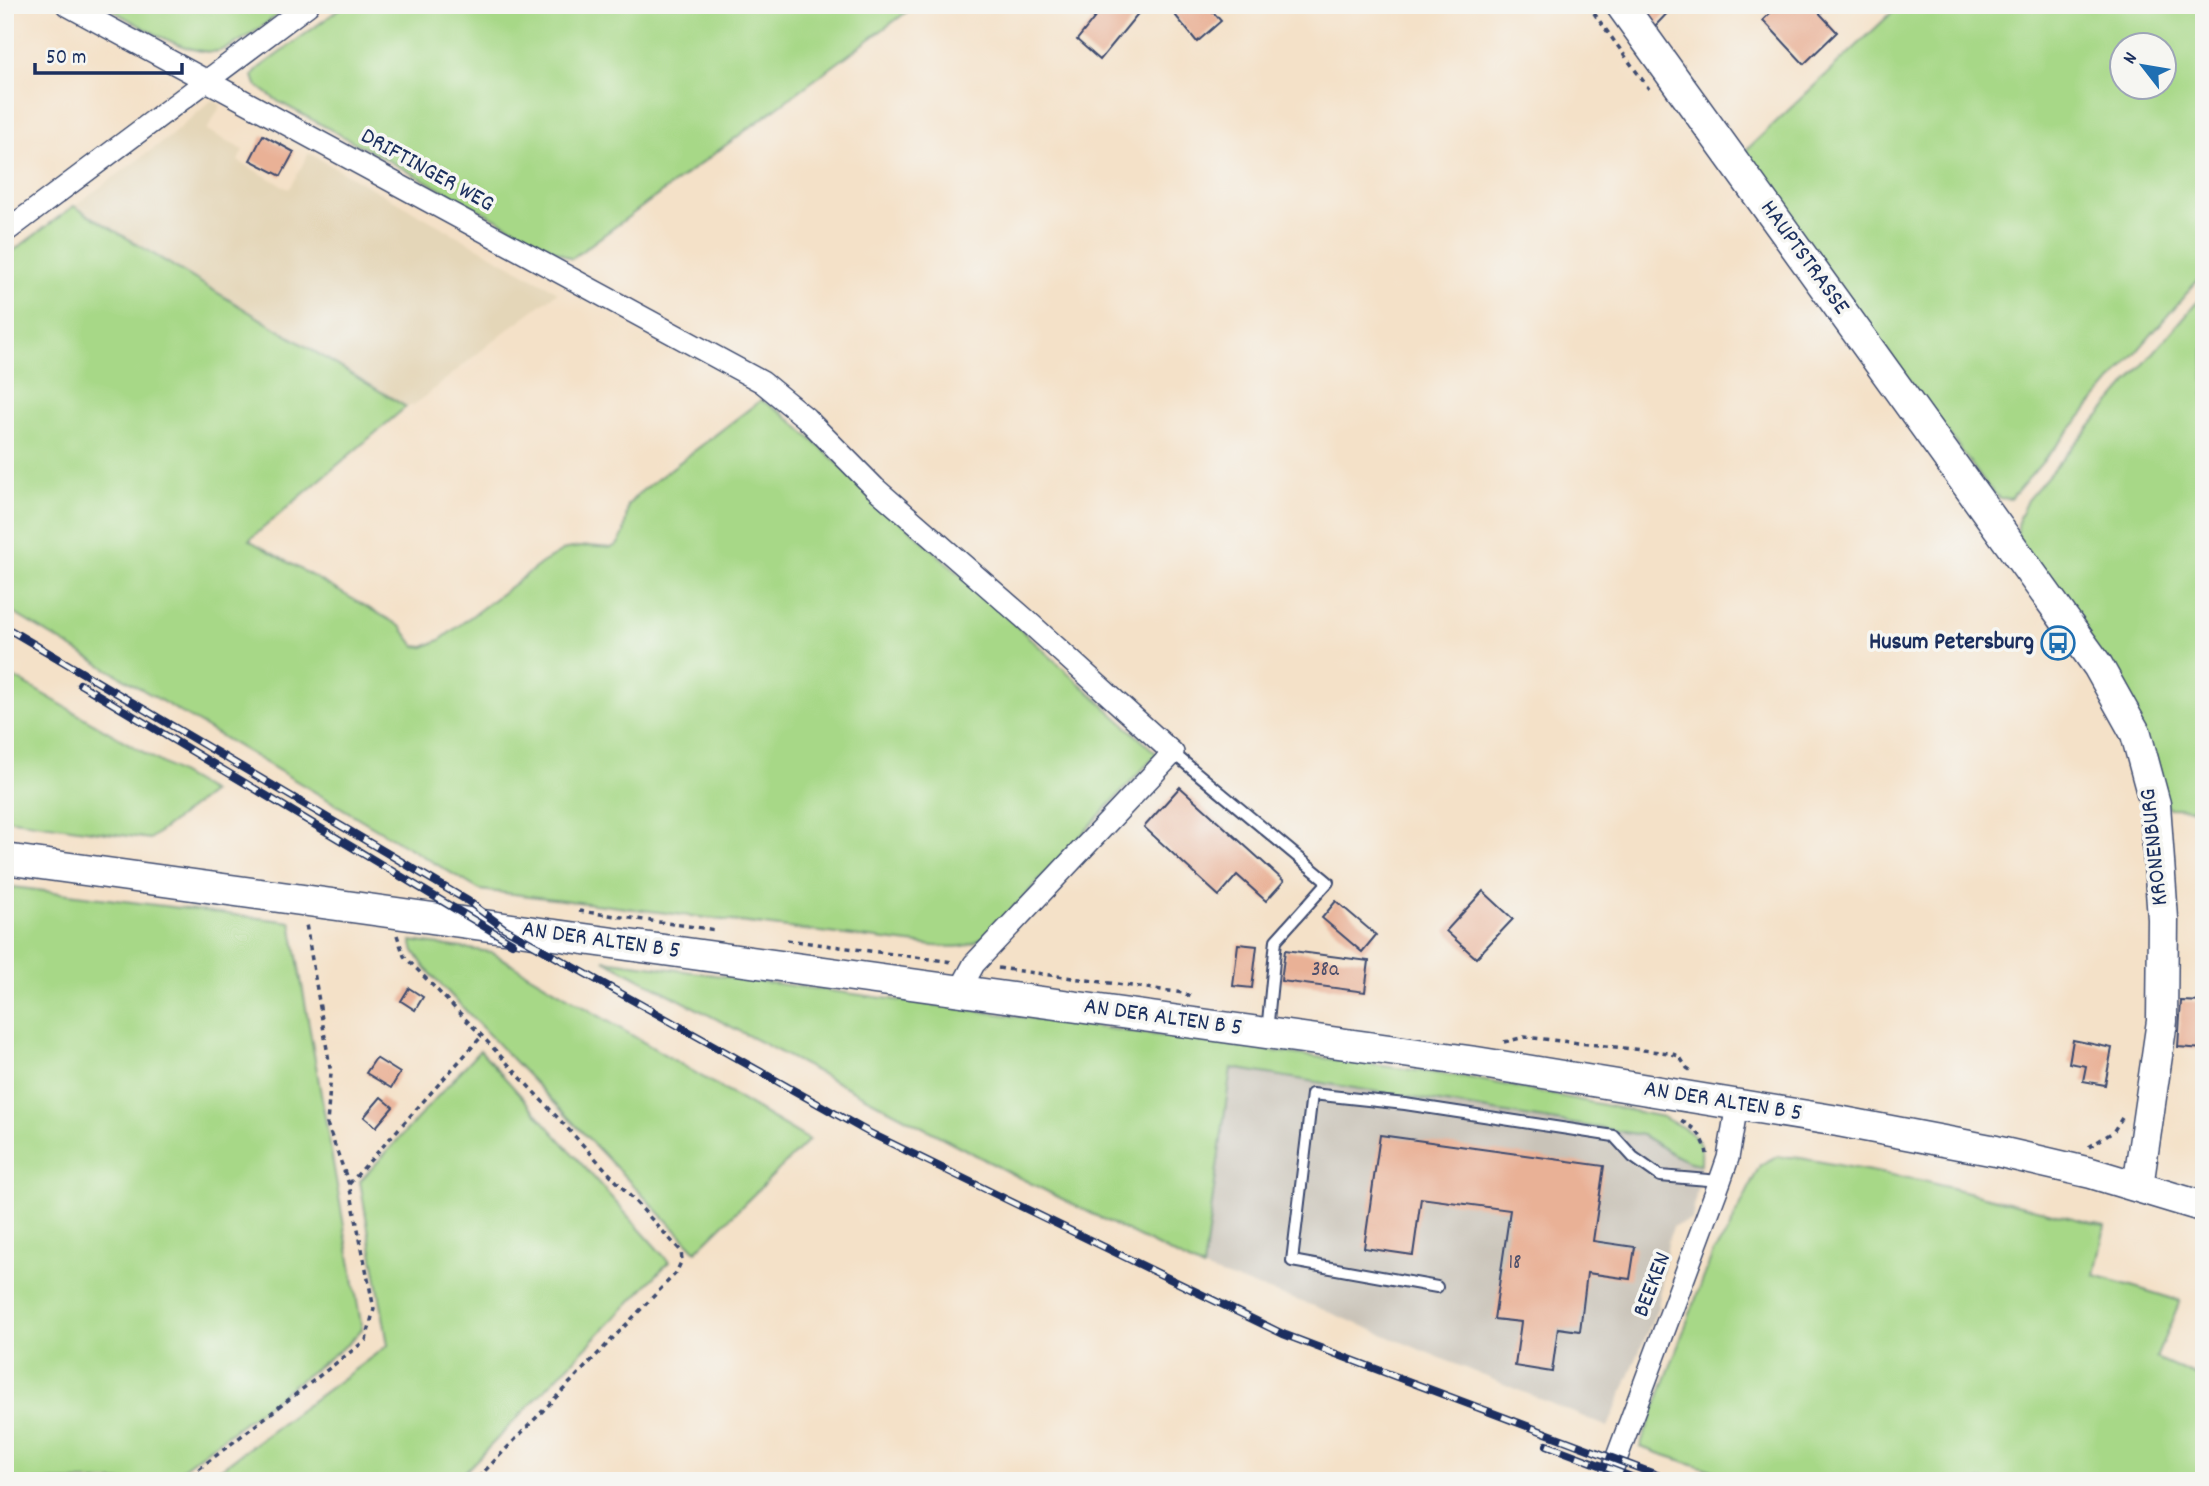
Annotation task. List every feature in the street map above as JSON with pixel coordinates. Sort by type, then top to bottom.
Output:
[{"type":"main road","name":"HAUPTSTRASSE","points":[[1621,5],[1986,510]]},
{"type":"main road","name":"KRONENBURG","points":[[1986,510],[2098,666],[2136,733],[2155,804],[2163,919],[2162,1021],[2138,1186]]},
{"type":"main road","name":"AN DER ALTEN B 5","points":[[5,859],[1476,1062],[1682,1081],[1737,1104],[1996,1151],[2138,1186],[2204,1207]]},
{"type":"street","name":"DRIFTINGER WEG","points":[[67,5],[762,382],[806,418],[875,488],[1023,617],[1172,753]]},
{"type":"street","points":[[5,232],[308,5]]},
{"type":"street","points":[[960,990],[974,964],[1172,753]]},
{"type":"street","name":"BEEKEN","points":[[1608,1481],[1728,1158],[1737,1104]]},
{"type":"lane","points":[[1172,753],[1328,882],[1276,940],[1266,1032]]},
{"type":"lane","points":[[1437,1287],[1292,1261],[1312,1094],[1405,1104],[1614,1136],[1633,1157],[1660,1176],[1720,1181]]},
{"type":"path","points":[[1588,5],[1653,94]]},
{"type":"path","points":[[183,1481],[366,1340],[374,1309],[349,1184],[327,1124],[331,1073],[302,900]]},
{"type":"path","points":[[395,912],[398,940],[404,956],[482,1036],[681,1251],[682,1260],[676,1273],[475,1481]]},
{"type":"path","points":[[349,1184],[482,1036]]},
{"type":"path","points":[[1682,1081],[1675,1114],[1678,1120],[1690,1125],[1701,1137],[1705,1143],[1707,1165],[1720,1181]]},
{"type":"path","points":[[2081,1151],[2113,1132],[2123,1116]]},
{"type":"shaded area","points":[[212,100],[221,105],[207,130],[243,150],[238,161],[289,189],[309,153],[558,292],[414,405],[406,407],[74,206],[168,138]]},
{"type":"shaded area","points":[[1231,1068],[1642,1135],[1690,1163],[1701,1164],[1692,1220],[1674,1226],[1669,1237],[1658,1307],[1608,1427],[1314,1306],[1203,1269]]},
{"type":"green space","points":[[104,5],[290,5],[240,41],[222,50],[210,52],[179,45]]},
{"type":"green space","points":[[345,5],[916,5],[571,259],[279,102],[256,85],[253,76],[259,68]]},
{"type":"green space","points":[[1900,5],[2204,5],[2204,273],[2011,499],[1999,498],[1988,487],[1742,154]]},
{"type":"green space","points":[[74,206],[406,407],[249,540],[395,623],[415,646],[424,647],[440,640],[542,563],[566,549],[588,546],[611,548],[618,544],[624,533],[628,505],[638,494],[761,400],[784,414],[1157,754],[993,930],[966,945],[934,946],[480,890],[5,608],[5,257]]},
{"type":"green space","points":[[2204,294],[2204,809],[2169,808],[2017,535],[2019,518],[2027,500]]},
{"type":"green space","points":[[5,672],[212,792],[150,839],[5,819]]},
{"type":"green space","points":[[5,886],[291,922],[362,1329],[349,1343],[166,1481],[5,1481]]},
{"type":"green space","points":[[411,941],[491,952],[809,1140],[696,1251],[426,969]]},
{"type":"green space","points":[[604,960],[1471,1078],[1663,1117],[1694,1136],[1701,1148],[1701,1164],[1678,1157],[1642,1135],[1231,1068],[1203,1269],[1012,1174]]},
{"type":"green space","points":[[480,1050],[669,1262],[456,1481],[204,1481],[388,1345],[360,1181]]},
{"type":"green space","points":[[1775,1157],[1795,1157],[1919,1180],[2105,1226],[2095,1275],[2180,1301],[2156,1358],[2204,1379],[2204,1467],[2197,1481],[1745,1481],[1640,1447],[1713,1253],[1728,1232],[1760,1165]]},
{"type":"building","points":[[1105,5],[1145,5],[1100,60],[1077,40]]},
{"type":"building","points":[[1167,5],[1207,5],[1221,21],[1197,42]]},
{"type":"building","points":[[1634,5],[1675,5],[1655,26]]},
{"type":"building","points":[[1778,5],[1812,5],[1837,32],[1804,64],[1763,20]]},
{"type":"building","points":[[263,135],[294,152],[281,176],[250,160]]},
{"type":"building","points":[[1180,787],[1284,881],[1266,901],[1237,875],[1219,896],[1144,827]]},
{"type":"building","points":[[1483,891],[1513,919],[1476,958],[1446,931]]},
{"type":"building","points":[[1336,901],[1376,935],[1362,952],[1322,918]]},
{"type":"building","points":[[1238,944],[1257,946],[1252,988],[1233,986]]},
{"type":"building","points":[[1285,950],[1369,961],[1365,992],[1281,981]]},
{"type":"building","points":[[409,988],[423,997],[415,1010],[401,1001]]},
{"type":"building","points":[[2181,1001],[2204,1002],[2204,1049],[2178,1047]]},
{"type":"building","points":[[2073,1040],[2112,1048],[2105,1085],[2083,1081],[2086,1066],[2069,1063]]},
{"type":"building","points":[[376,1058],[400,1073],[391,1088],[366,1073]]},
{"type":"building","points":[[381,1097],[393,1107],[376,1127],[364,1117]]},
{"type":"building","points":[[1380,1135],[1604,1166],[1593,1241],[1635,1247],[1630,1279],[1587,1273],[1580,1331],[1558,1328],[1552,1372],[1515,1366],[1521,1322],[1494,1319],[1510,1210],[1421,1198],[1413,1255],[1364,1248]]},
{"type":"railway","points":[[5,627],[468,901],[504,928],[868,1132],[1283,1334],[1673,1481]]},
{"type":"railway","points":[[80,684],[512,943]]},
{"type":"railway","points":[[1547,1445],[1642,1481]]},
{"type":"place","name":"Husum Petersburg","points":[[2058,643]]}]
